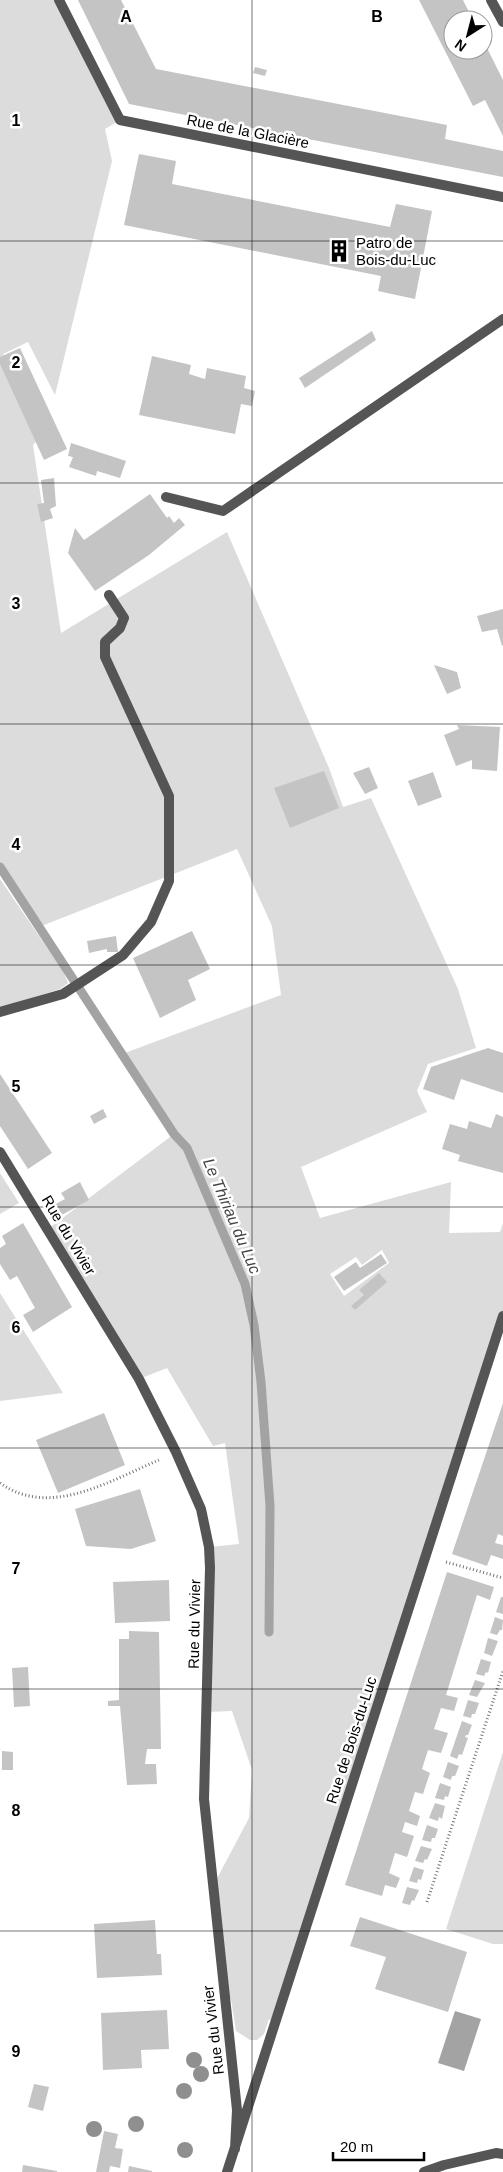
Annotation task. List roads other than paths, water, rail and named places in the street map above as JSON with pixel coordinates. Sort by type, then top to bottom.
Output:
[{"type":"street","name":"Rue de la Glacière","points":[[59,0],[120,120],[503,197]]},
{"type":"street","points":[[491,0],[503,22]]},
{"type":"street","points":[[166,497],[223,511],[503,319]]},
{"type":"street","points":[[0,1012],[63,994],[123,955],[151,922],[169,881],[169,796],[105,656],[105,642],[120,628],[124,618],[108,595]]},
{"type":"street","name":"Rue du Vivier","points":[[0,1152],[139,1379],[176,1452],[201,1508],[209,1547],[204,1799],[238,2110],[235,2149]]},
{"type":"street","name":"Rue de Bois-du-Luc","points":[[227,2172],[503,1316]]},
{"type":"street","points":[[424,2172],[444,2164],[503,2154]]},
{"type":"waterway","name":"Le Thiriau du Luc","points":[[0,867],[174,1134],[187,1148],[245,1284],[254,1325],[261,1382],[270,1506],[269,1632]]},
{"type":"place","name":"Patro de Bois-du-Luc","points":[[339,251]]}]
